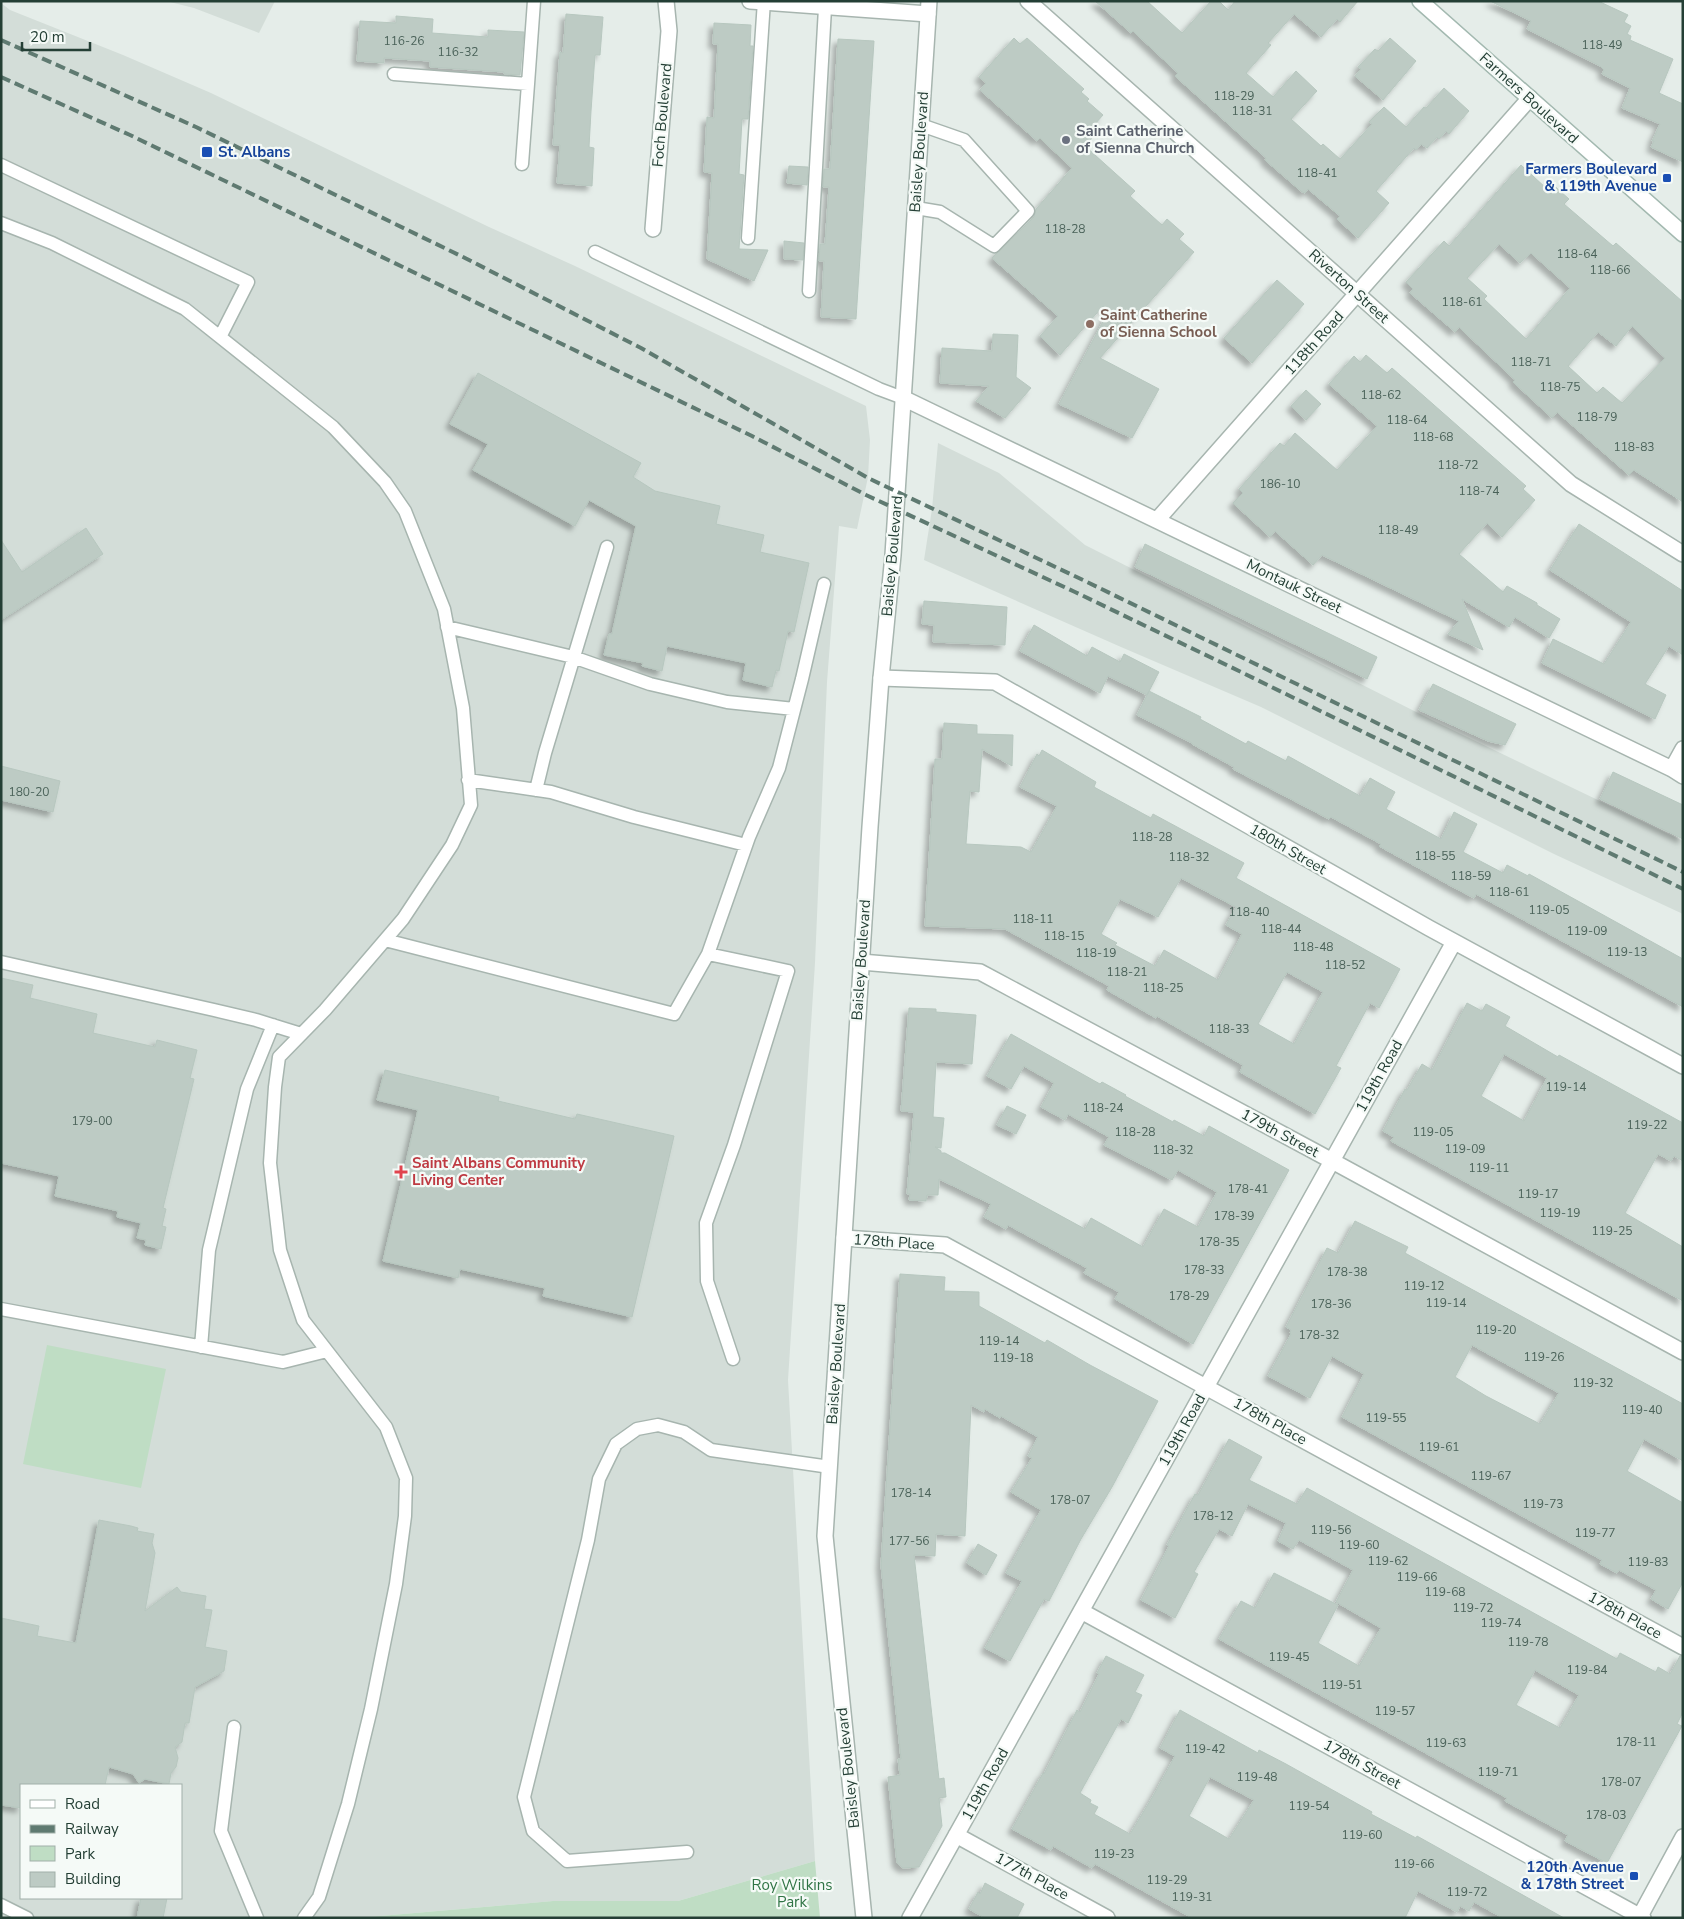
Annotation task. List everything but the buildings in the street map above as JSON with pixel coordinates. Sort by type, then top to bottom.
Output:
[{"type":"street","name":"Foch Boulevard","points":[[653,229],[669,31],[666,1]]},
{"type":"street","name":"Riverton Street","points":[[1028,1],[1572,484],[1683,554]]},
{"type":"street","name":"Farmers Boulevard","points":[[1420,1],[1683,234]]},
{"type":"street","points":[[759,2],[825,8],[929,8]]},
{"type":"street","name":"Baisley Boulevard","points":[[864,1918],[825,1536],[861,962],[881,678],[893,555],[929,8]]},
{"type":"street","name":"118th Road","points":[[1157,520],[1530,98]]},
{"type":"street","name":"Montauk Street","points":[[903,398],[1677,772]]},
{"type":"street","name":"180th Street","points":[[881,678],[995,682],[1454,942],[1683,1066]]},
{"type":"street","points":[[1677,772],[1683,749]]},
{"type":"street","name":"119th Road","points":[[910,1918],[1454,942]]},
{"type":"street","name":"179th Street","points":[[861,962],[980,972],[1683,1352]]},
{"type":"street","name":"178th Place","points":[[844,1238],[945,1246],[1206,1386],[1683,1647]]},
{"type":"street","name":"178th Street","points":[[1081,1610],[1641,1917]]},
{"type":"street","name":"177th Place","points":[[956,1835],[1107,1918]]},
{"type":"street","points":[[1641,1917],[1683,1838]]},
{"type":"lane","points":[[522,164],[534,1]]},
{"type":"lane","points":[[748,238],[759,2]]},
{"type":"lane","points":[[809,291],[825,8]]},
{"type":"lane","points":[[394,74],[528,84]]},
{"type":"lane","points":[[916,208],[940,212],[994,246],[1028,211],[964,140],[921,125]]},
{"type":"lane","points":[[1,165],[248,282],[220,337]]},
{"type":"lane","points":[[1,223],[52,243],[185,309],[333,427],[385,482],[405,511],[444,609],[463,708],[471,805],[452,845],[403,919],[325,1010],[279,1058],[270,1163],[280,1250],[304,1320],[386,1427],[406,1478],[405,1516],[393,1603],[371,1709],[348,1804],[319,1897],[304,1918]]},
{"type":"lane","points":[[595,252],[879,389],[903,398]]},
{"type":"lane","points":[[536,790],[545,753],[607,547]]},
{"type":"lane","points":[[385,940],[674,1014],[708,954],[746,845],[779,768],[824,584]]},
{"type":"lane","points":[[447,627],[574,657],[650,684],[727,702],[794,710]]},
{"type":"lane","points":[[468,780],[551,792],[634,818],[746,845]]},
{"type":"lane","points":[[708,954],[788,971],[734,1144],[706,1223],[707,1281],[733,1359]]},
{"type":"lane","points":[[1,962],[214,1010],[301,1034]]},
{"type":"lane","points":[[201,1347],[209,1250],[247,1089],[272,1025]]},
{"type":"lane","points":[[1,1309],[283,1362],[327,1351]]},
{"type":"lane","points":[[687,1852],[567,1861],[533,1831],[524,1797],[588,1540],[599,1479],[616,1444],[637,1429],[658,1425],[684,1432],[711,1450],[830,1466]]},
{"type":"lane","points":[[234,1727],[221,1830],[257,1918]]},
{"type":"lane","points":[[1,1905],[27,1918]]},
{"type":"shaded area","points":[[166,1],[275,1],[259,33],[194,8]]},
{"type":"shaded area","name":"Saint Albans Community Living Center","points":[[1,3],[10,10],[123,55],[211,93],[866,406],[870,440],[868,477],[857,529],[839,526],[827,682],[815,963],[788,1380],[815,1861],[678,1901],[553,1901],[357,1918],[1,1918]]},
{"type":"shaded area","points":[[938,443],[999,473],[1085,545],[1436,722],[1683,841],[1683,914],[1554,854],[1261,707],[924,560],[932,509]]},
{"type":"green space","points":[[47,1345],[166,1369],[141,1488],[23,1464]]},
{"type":"green space","name":"Roy Wilkins Park","points":[[815,1861],[820,1918],[357,1918],[553,1901],[678,1901]]},
{"type":"railway","points":[[1,40],[196,127],[465,258],[641,348],[868,478],[1085,581],[1683,872]]},
{"type":"railway","points":[[1,77],[130,135],[752,436],[866,495],[1239,671],[1683,889]]},
{"type":"place","name":"Saint Catherine of Sienna Church","points":[[1066,140]]},
{"type":"place","name":"St. Albans","points":[[207,152]]},
{"type":"place","name":"Farmers Boulevard & 119th Avenue","points":[[1667,178]]},
{"type":"place","name":"Saint Catherine of Sienna School","points":[[1090,324]]},
{"type":"place","name":"Saint Albans Community Living Center","points":[[401,1172]]},
{"type":"place","name":"120th Avenue & 178th Street","points":[[1634,1876]]}]
